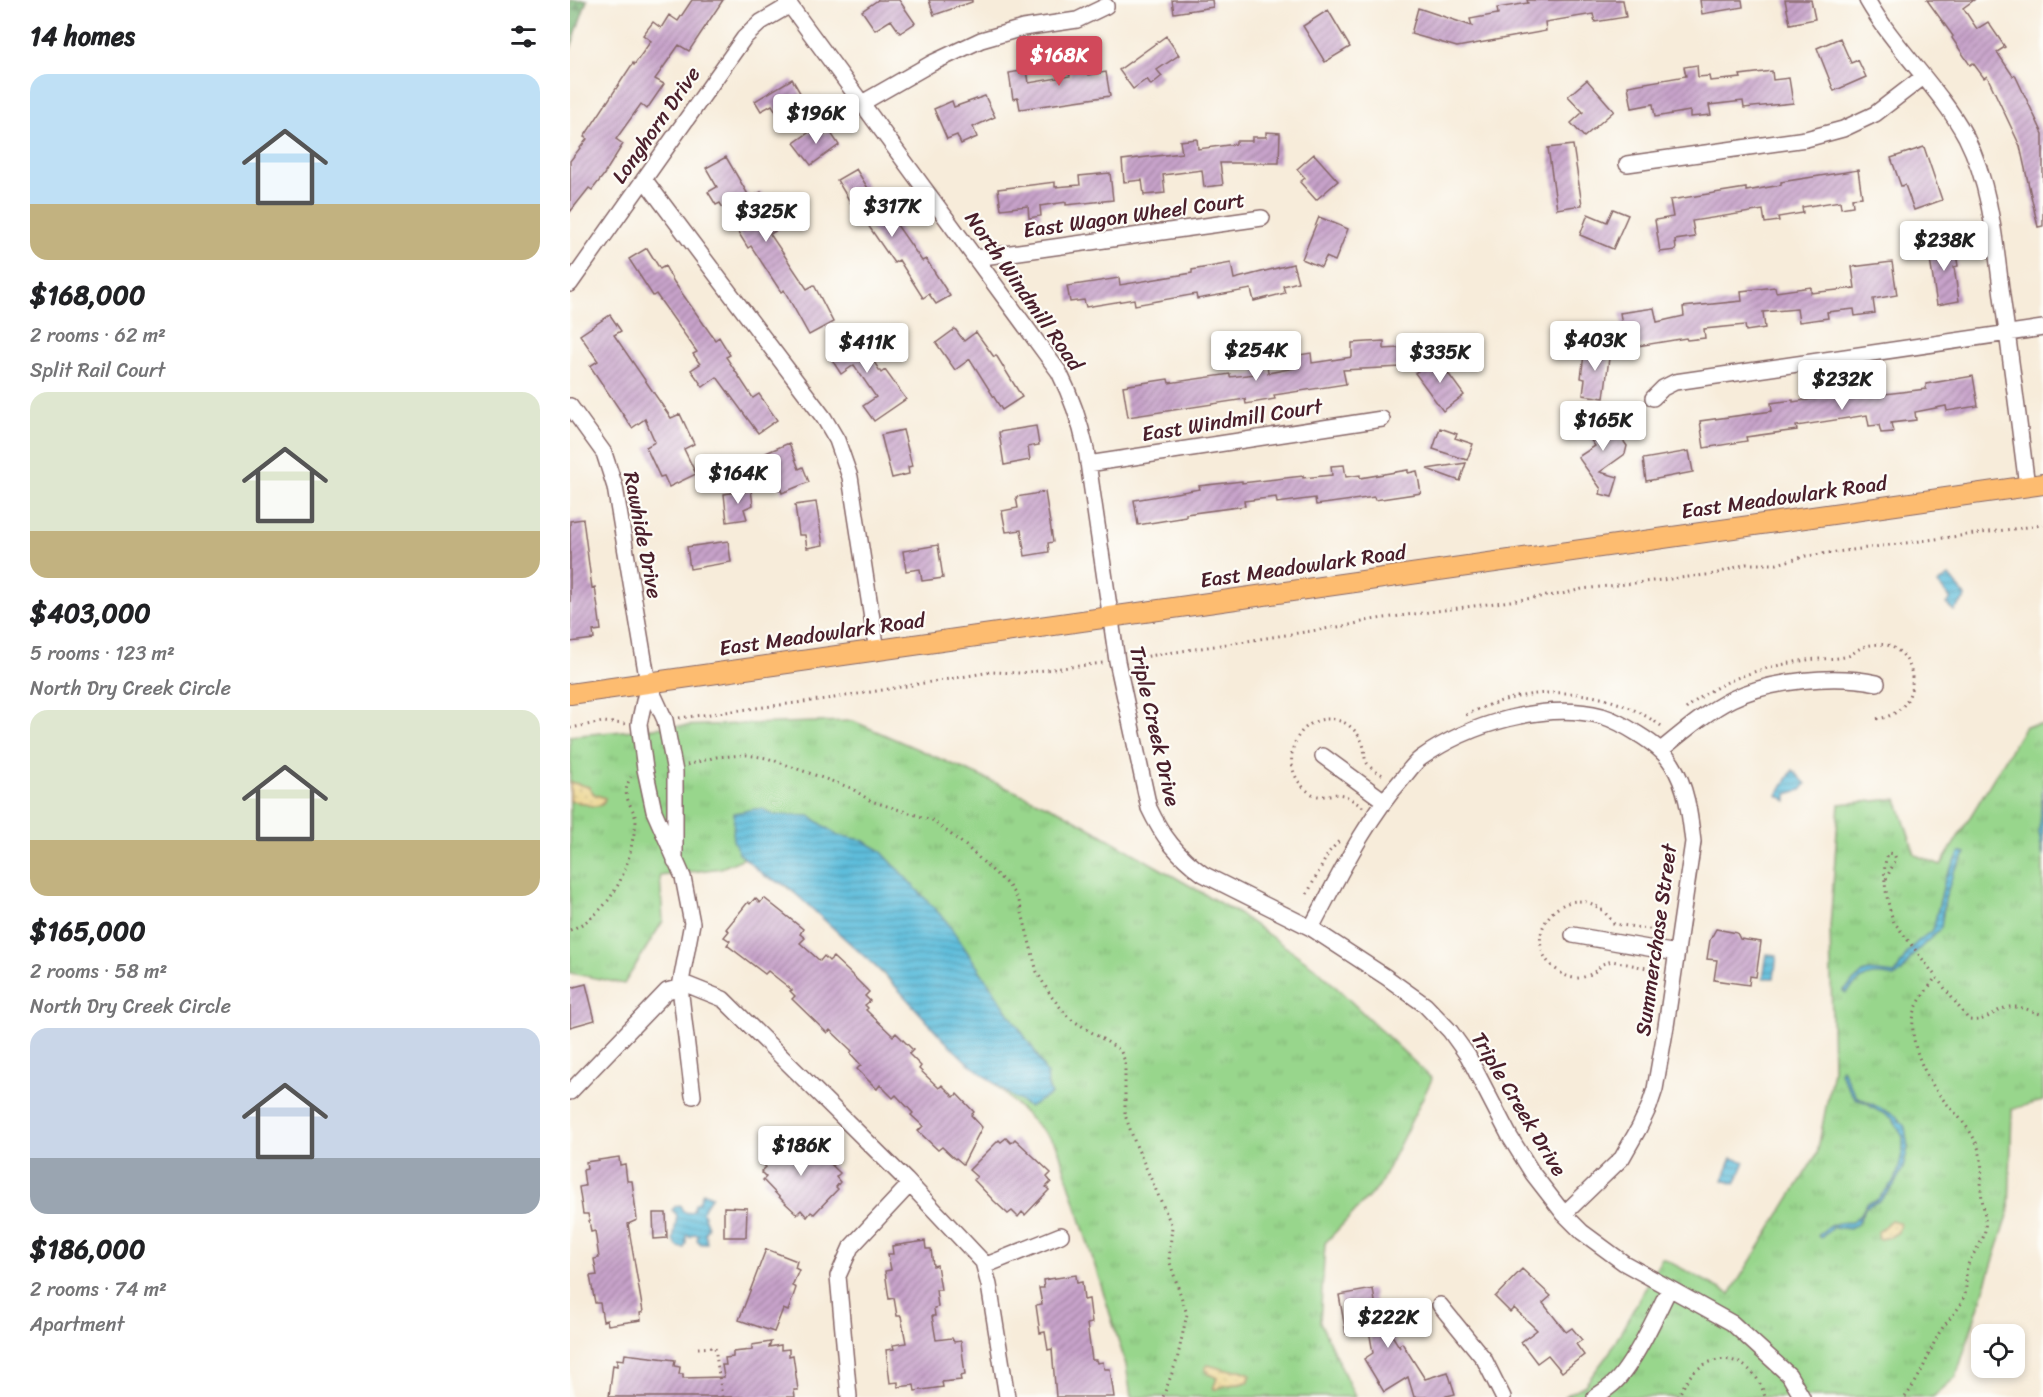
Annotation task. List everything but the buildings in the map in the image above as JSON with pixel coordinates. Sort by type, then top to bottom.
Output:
[{"type":"main road","name":"East Meadowlark Road","points":[[570,694],[2035,485]]},
{"type":"street","points":[[1867,0],[1894,41],[1949,110],[1977,162],[1990,209],[2007,333],[2035,485]]},
{"type":"street","name":"North Windmill Road","points":[[788,3],[1059,372],[1079,418],[1111,618]]},
{"type":"street","name":"Longhorn Drive","points":[[570,284],[744,38],[761,22],[788,3]]},
{"type":"street","points":[[862,103],[932,63],[981,40],[1023,28],[1077,20],[1106,6]]},
{"type":"street","points":[[1627,164],[1831,134],[1875,114],[1923,77]]},
{"type":"street","points":[[644,179],[824,418],[837,440],[850,477],[876,651]]},
{"type":"street","name":"East Wagon Wheel Court","points":[[976,258],[1262,218]]},
{"type":"street","points":[[1653,398],[1675,381],[2043,328]]},
{"type":"street","name":"Rawhide Drive","points":[[570,406],[595,439],[610,467],[648,683]]},
{"type":"street","name":"East Windmill Court","points":[[1088,464],[1382,418]]},
{"type":"street","name":"Triple Creek Drive","points":[[1111,618],[1117,661],[1149,808],[1158,827],[1173,848],[1203,874],[1311,928],[1425,1005],[1450,1031],[1468,1056],[1521,1155],[1564,1214],[1582,1232],[1624,1263],[1732,1323],[1790,1375],[1802,1397]]},
{"type":"street","points":[[1661,750],[1733,699],[1772,686],[1811,680],[1840,679],[1858,679],[1877,683]]},
{"type":"street","points":[[648,683],[665,720],[674,767],[675,861]]},
{"type":"street","points":[[648,683],[639,724],[645,772],[654,811],[683,878],[692,923],[680,987],[693,1096]]},
{"type":"street","name":"Summerchase Street","points":[[1311,928],[1378,797],[1420,758],[1469,731],[1526,714],[1576,711],[1619,722],[1661,750],[1672,764],[1681,783],[1690,812],[1693,842],[1655,1089],[1639,1128],[1622,1158],[1564,1214]]},
{"type":"street","points":[[1323,756],[1378,797]]},
{"type":"street","points":[[1573,935],[1677,952]]},
{"type":"street","points":[[570,1092],[667,991],[688,985],[723,999],[910,1184],[983,1262],[1008,1397]]},
{"type":"street","points":[[849,1397],[838,1276],[851,1247],[910,1184]]},
{"type":"street","points":[[984,1266],[1061,1235]]},
{"type":"street","points":[[1596,1397],[1616,1382],[1628,1366],[1669,1289]]},
{"type":"street","points":[[1440,1305],[1484,1359],[1503,1397]]},
{"type":"path","points":[[1135,658],[1350,626],[1370,620],[1562,594],[1582,589],[1715,574],[1746,564],[1778,564],[1806,556],[2043,525]]},
{"type":"path","points":[[665,720],[834,698],[991,672],[1020,674],[1097,664]]},
{"type":"path","points":[[1463,717],[1515,698],[1562,693],[1593,695],[1612,699],[1649,716],[1674,740]]},
{"type":"path","points":[[570,728],[603,723],[639,724]]},
{"type":"path","points":[[674,767],[716,757],[747,755],[767,758],[851,788],[871,801],[932,820],[966,846],[1009,886],[1019,901],[1037,972],[1051,996],[1069,1018],[1120,1050],[1125,1061],[1125,1114],[1135,1143],[1172,1226],[1168,1260],[1187,1314],[1177,1360],[1163,1397]]},
{"type":"path","points":[[1358,815],[1378,797],[1390,768]]},
{"type":"path","points":[[570,930],[583,924],[608,902],[616,890],[630,855],[636,820],[627,799],[627,786],[630,778],[645,772]]},
{"type":"path","points":[[1306,894],[1329,852],[1342,838]]},
{"type":"path","points":[[1886,879],[1896,859],[1893,854],[1889,853],[1885,860],[1886,879],[1889,910],[1894,922],[1969,1020],[1986,1020],[2006,1007],[2015,1007],[2043,1016]]},
{"type":"path","points":[[1905,1397],[1916,1381],[1940,1331],[1965,1295],[1968,1264],[1980,1245],[1986,1227],[1981,1191],[1981,1164],[1976,1143],[1965,1124],[1940,1096],[1928,1076],[1917,1049],[1912,1027],[1920,1001],[1936,977]]},
{"type":"path","points":[[698,1348],[715,1347],[722,1397]]},
{"type":"path","points":[[1678,1397],[1692,1374],[1706,1364],[1723,1359],[1740,1362],[1751,1370],[1758,1378],[1765,1397]]},
{"type":"green space","points":[[570,0],[587,0],[570,50]]},
{"type":"green space","points":[[853,721],[1060,811],[1239,914],[1317,969],[1432,1079],[1379,1186],[1325,1243],[1320,1322],[1355,1397],[1131,1397],[1126,1365],[1057,1145],[821,913],[747,857],[721,868],[660,876],[663,921],[624,984],[570,973],[570,736],[676,726]]},
{"type":"green space","points":[[2043,725],[2043,1101],[2012,1109],[2009,1212],[1973,1324],[1971,1324],[1956,1377],[1933,1397],[1563,1397],[1585,1385],[1609,1353],[1662,1258],[1730,1294],[1817,1154],[1833,1070],[1830,927],[1839,804],[1897,799],[1915,855],[1941,865],[2025,726]]},
{"type":"sand","points":[[570,782],[589,787],[594,794],[605,798],[603,803],[600,806],[590,806],[570,801]]},
{"type":"sand","points":[[1891,1220],[1900,1223],[1898,1232],[1890,1237],[1879,1239],[1878,1232]]},
{"type":"sand","points":[[1208,1365],[1226,1370],[1240,1370],[1250,1374],[1249,1381],[1213,1389],[1217,1378],[1207,1373],[1205,1368]]},
{"type":"water","points":[[1949,576],[1966,597],[1954,611],[1946,604],[1951,599],[1938,584]]},
{"type":"water","points":[[1793,770],[1806,784],[1801,790],[1787,794],[1787,801],[1777,795]]},
{"type":"water","points":[[2043,784],[2043,858],[2039,831]]},
{"type":"water","points":[[763,809],[774,815],[810,816],[837,835],[862,840],[880,850],[947,922],[1036,1053],[1047,1075],[1048,1087],[1052,1094],[1029,1107],[1007,1093],[967,1062],[888,978],[787,886],[765,876],[739,853],[733,840],[734,813]]},
{"type":"water","points":[[1960,852],[1966,853],[1954,871],[1945,899],[1941,928],[1913,955],[1902,972],[1894,977],[1867,976],[1846,993],[1843,991],[1863,973],[1869,971],[1895,974],[1908,952],[1933,930],[1945,879]]},
{"type":"water","points":[[1767,954],[1777,955],[1774,978],[1763,978]]},
{"type":"water","points":[[1842,1069],[1856,1096],[1896,1116],[1905,1127],[1908,1148],[1903,1168],[1894,1185],[1880,1201],[1866,1207],[1857,1224],[1850,1229],[1833,1227],[1821,1238],[1818,1236],[1829,1226],[1852,1222],[1861,1214],[1867,1203],[1877,1200],[1894,1181],[1903,1150],[1903,1137],[1892,1118],[1855,1098],[1840,1072]]},
{"type":"water","points":[[1732,1158],[1745,1162],[1735,1184],[1723,1180]]},
{"type":"water","points":[[703,1192],[712,1196],[702,1211],[708,1226],[705,1233],[707,1243],[701,1244],[697,1240],[698,1235],[694,1234],[690,1237],[686,1236],[684,1248],[678,1247],[673,1241],[677,1215],[672,1210],[680,1205],[683,1211],[688,1213],[693,1211]]}]
